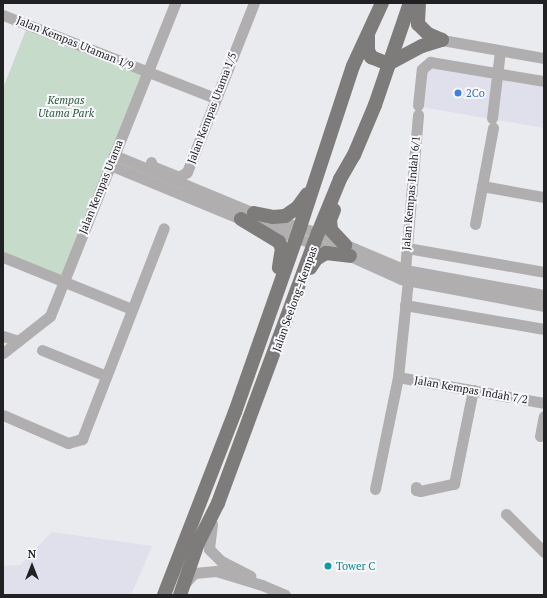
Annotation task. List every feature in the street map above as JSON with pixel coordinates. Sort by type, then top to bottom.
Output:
[{"type":"main road","name":"Jalan Seelong–Kempas","points":[[164,595],[235,412],[317,178],[353,66],[382,3]]},
{"type":"main road","name":"Jalan Seelong–Kempas","points":[[181,592],[198,544],[218,502],[287,322],[316,238],[340,179],[354,155],[375,105],[410,3]]},
{"type":"main road","points":[[418,3],[418,24],[428,34],[442,40]]},
{"type":"main road","points":[[369,32],[367,43],[371,58],[388,64],[422,46],[442,40]]},
{"type":"main road","points":[[348,251],[333,234],[330,220],[354,155]]},
{"type":"main road","points":[[247,216],[273,217],[289,214],[303,201],[317,178]]},
{"type":"main road","points":[[235,412],[246,356],[280,263],[282,248],[274,237],[247,216]]},
{"type":"main road","points":[[287,322],[316,259],[326,253],[348,251]]},
{"type":"street","name":"Jalan Kempas Utama","points":[[3,353],[50,316],[175,3]]},
{"type":"street","name":"Jalan Kempas Utama 1/5","points":[[151,162],[152,166],[179,177],[184,176],[254,3]]},
{"type":"street","name":"Jalan Kempas Utaman 1/9","points":[[3,15],[215,98]]},
{"type":"street","points":[[442,40],[544,58]]},
{"type":"street","points":[[475,224],[493,123],[500,51]]},
{"type":"street","name":"Jalan Kempas Indah 6/1","points":[[375,489],[398,377],[405,305],[407,248],[422,69],[430,62],[497,74]]},
{"type":"street","points":[[497,74],[544,81]]},
{"type":"street","points":[[112,160],[199,189],[247,216]]},
{"type":"street","points":[[112,160],[247,216],[316,238],[406,275],[544,306]]},
{"type":"street","points":[[482,186],[544,198]]},
{"type":"street","points":[[3,415],[68,442],[77,442],[82,439],[164,228]]},
{"type":"street","points":[[407,248],[544,272]]},
{"type":"street","points":[[3,257],[132,309]]},
{"type":"street","points":[[406,275],[544,295]]},
{"type":"street","points":[[405,305],[544,329]]},
{"type":"street","points":[[3,336],[18,341]]},
{"type":"street","points":[[42,350],[106,376]]},
{"type":"street","name":"Jalan Kempas Indah 7/2","points":[[398,377],[544,402]]},
{"type":"street","points":[[416,487],[416,490],[420,491],[454,484],[473,390]]},
{"type":"street","points":[[540,436],[544,416]]},
{"type":"street","points":[[218,502],[209,534],[209,549],[221,561],[245,572],[262,585]]},
{"type":"street","points":[[506,514],[544,552]]},
{"type":"street","points":[[181,592],[191,575],[203,571],[221,572],[262,585],[285,595]]},
{"type":"shaded area","points":[[423,62],[544,79],[544,128],[415,106]]},
{"type":"shaded area","points":[[52,532],[152,546],[131,595],[3,595],[3,566],[20,565]]},
{"type":"green space","name":"Kempas Utama Park","points":[[28,25],[147,72],[64,282],[3,257],[3,88]]},
{"type":"place","name":"2Co","points":[[458,93]]},
{"type":"place","name":"Tower C","points":[[328,566]]}]
